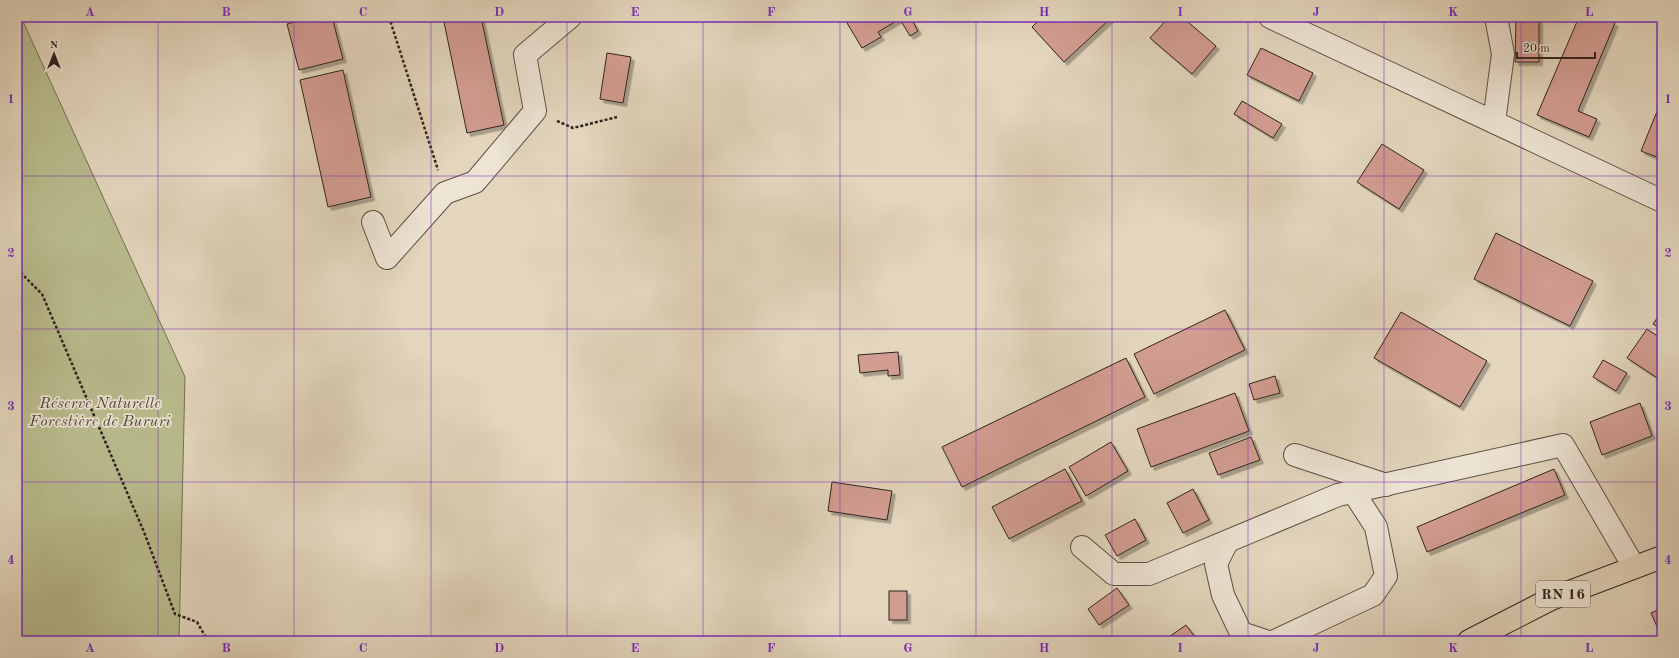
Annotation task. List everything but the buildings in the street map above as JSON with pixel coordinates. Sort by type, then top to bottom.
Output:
[{"type":"main road","name":"RN 16","points":[[1469,641],[1551,599],[1662,557]]},
{"type":"street","points":[[373,222],[387,258],[445,193],[475,182],[535,111],[525,55],[570,17]]},
{"type":"street","points":[[1270,17],[1662,201]]},
{"type":"street","points":[[1494,122],[1503,54],[1496,17]]},
{"type":"street","points":[[1082,547],[1114,574],[1149,574],[1338,495],[1354,493],[1563,445],[1634,567]]},
{"type":"street","points":[[1296,455],[1386,485]]},
{"type":"street","points":[[1275,641],[1374,595],[1386,576],[1376,527],[1354,493]]},
{"type":"street","points":[[1227,542],[1216,564],[1223,595],[1241,633],[1265,641]]},
{"type":"path","points":[[389,17],[445,193]]},
{"type":"path","points":[[535,111],[573,128],[617,117]]},
{"type":"path","points":[[17,269],[42,294],[144,532],[174,614],[197,622],[208,641]]},
{"type":"green space","name":"Réserve Naturelle Forestière de Bururi","points":[[17,17],[21,17],[185,377],[179,641],[17,641]]}]
